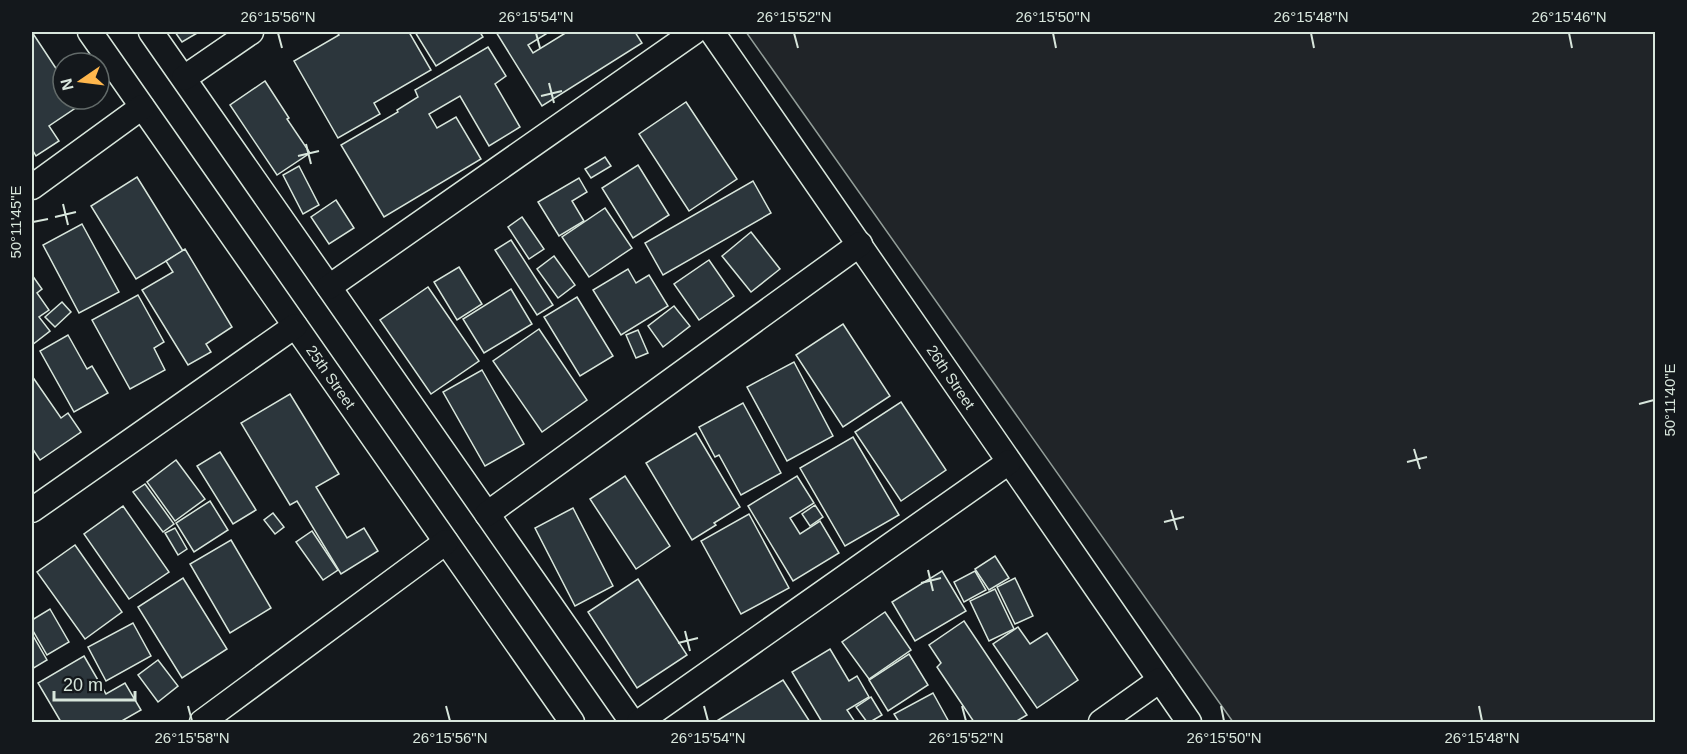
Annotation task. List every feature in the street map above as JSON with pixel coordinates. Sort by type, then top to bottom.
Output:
[{"type":"street","name":"25th Street","points":[[90,32],[572,723]]},
{"type":"street","points":[[151,32],[632,723]]},
{"type":"street","points":[[184,78],[251,32]]},
{"type":"street","points":[[329,286],[694,32]]},
{"type":"street","name":"26th Street","points":[[712,32],[1189,723]]},
{"type":"street","points":[[32,187],[142,107]]},
{"type":"street","points":[[487,514],[860,244]]},
{"type":"street","points":[[32,510],[296,326]]},
{"type":"street","points":[[639,723],[1009,462]]},
{"type":"street","points":[[202,723],[446,542]]},
{"type":"street","points":[[1101,723],[1160,680]]},
{"type":"shaded area","points":[[746,32],[1655,32],[1655,722],[1233,722]]},
{"type":"building","points":[[32,32],[51,61],[51,111],[71,111],[49,126],[59,141],[36,156],[32,149]]},
{"type":"building","points":[[175,32],[199,32],[182,42]]},
{"type":"building","points":[[337,32],[409,32],[431,70],[374,103],[380,114],[338,138],[294,61],[339,35]]},
{"type":"building","points":[[415,32],[480,32],[483,37],[436,66]]},
{"type":"building","points":[[496,32],[545,32],[546,34],[528,45],[533,53],[567,32],[635,32],[642,43],[542,106]]},
{"type":"building","points":[[488,47],[506,76],[495,84],[520,127],[489,146],[460,96],[429,114],[437,128],[456,117],[481,159],[384,217],[341,145],[398,112],[397,110],[418,97],[415,90]]},
{"type":"building","points":[[265,81],[310,153],[277,175],[230,105]]},
{"type":"building","points":[[686,102],[737,179],[689,211],[639,134]]},
{"type":"building","points":[[605,157],[611,166],[591,178],[585,169]]},
{"type":"building","points":[[638,165],[669,215],[633,238],[602,188]]},
{"type":"building","points":[[299,166],[319,205],[303,214],[283,175]]},
{"type":"building","points":[[137,177],[183,251],[136,279],[91,206]]},
{"type":"building","points":[[579,178],[587,192],[572,201],[584,221],[559,236],[538,202]]},
{"type":"building","points":[[753,181],[771,213],[663,275],[645,243]]},
{"type":"building","points":[[336,200],[354,228],[329,244],[311,217]]},
{"type":"building","points":[[605,208],[632,248],[589,277],[562,237]]},
{"type":"building","points":[[522,217],[544,249],[529,259],[508,227]]},
{"type":"building","points":[[82,224],[119,292],[79,313],[43,245]]},
{"type":"building","points":[[751,232],[780,269],[751,292],[722,256]]},
{"type":"building","points":[[511,240],[553,305],[537,315],[495,250]]},
{"type":"building","points":[[185,249],[232,327],[206,344],[211,352],[188,365],[142,290],[173,272],[166,261]]},
{"type":"building","points":[[554,256],[575,285],[558,298],[537,269]]},
{"type":"building","points":[[709,260],[734,296],[699,320],[674,284]]},
{"type":"building","points":[[459,267],[482,304],[457,320],[434,282]]},
{"type":"building","points":[[628,269],[636,283],[649,275],[668,306],[621,335],[593,290]]},
{"type":"building","points":[[32,275],[42,289],[37,293],[49,310],[39,317],[50,331],[32,345]]},
{"type":"building","points":[[428,287],[479,361],[431,394],[380,320]]},
{"type":"building","points":[[511,289],[532,324],[484,353],[463,319]]},
{"type":"building","points":[[138,295],[164,342],[154,348],[165,370],[130,389],[92,320]]},
{"type":"building","points":[[577,297],[613,356],[580,376],[544,317]]},
{"type":"building","points":[[62,302],[71,312],[55,327],[45,317]]},
{"type":"building","points":[[674,306],[690,326],[663,347],[648,326]]},
{"type":"building","points":[[843,324],[890,396],[843,427],[796,355]]},
{"type":"building","points":[[539,329],[587,400],[542,432],[493,361]]},
{"type":"building","points":[[638,330],[648,353],[636,358],[626,335]]},
{"type":"building","points":[[68,335],[87,369],[92,366],[108,393],[74,412],[40,351]]},
{"type":"building","points":[[794,362],[833,436],[787,461],[747,387]]},
{"type":"building","points":[[482,370],[524,444],[485,466],[443,392]]},
{"type":"building","points":[[32,376],[61,418],[68,413],[81,432],[40,460],[32,448]]},
{"type":"building","points":[[290,394],[339,474],[316,487],[347,538],[364,528],[378,551],[341,574],[297,501],[290,505],[241,423]]},
{"type":"building","points":[[901,402],[946,470],[901,501],[855,432]]},
{"type":"building","points":[[743,403],[781,473],[741,495],[719,455],[715,457],[699,427]]},
{"type":"building","points":[[696,433],[740,507],[692,540],[646,463]]},
{"type":"building","points":[[853,437],[899,515],[845,546],[800,468]]},
{"type":"building","points":[[220,452],[256,510],[233,524],[197,466]]},
{"type":"building","points":[[176,460],[205,499],[175,521],[147,482]]},
{"type":"building","points":[[625,476],[670,546],[636,569],[590,499]]},
{"type":"building","points":[[797,476],[814,503],[790,518],[800,534],[820,521],[839,553],[793,581],[748,506]]},
{"type":"building","points":[[145,484],[174,524],[163,532],[133,492]]},
{"type":"building","points":[[210,501],[228,530],[194,552],[176,523]]},
{"type":"building","points":[[815,505],[823,517],[810,526],[802,514]]},
{"type":"building","points":[[123,506],[169,572],[129,599],[84,534]]},
{"type":"building","points":[[573,508],[613,586],[575,606],[535,528]]},
{"type":"building","points":[[273,513],[284,527],[275,534],[264,520]]},
{"type":"building","points":[[749,514],[789,588],[741,614],[701,541]]},
{"type":"building","points":[[175,528],[187,549],[178,555],[165,533]]},
{"type":"building","points":[[312,531],[338,570],[323,580],[296,542]]},
{"type":"building","points":[[231,540],[271,608],[230,633],[190,564]]},
{"type":"building","points":[[75,545],[122,612],[85,639],[37,572]]},
{"type":"building","points":[[995,556],[1009,578],[989,590],[975,569]]},
{"type":"building","points":[[942,571],[966,611],[915,641],[892,602]]},
{"type":"building","points":[[975,571],[986,590],[964,602],[954,582]]},
{"type":"building","points":[[183,578],[227,649],[182,678],[138,607]]},
{"type":"building","points":[[1015,578],[1033,616],[1015,624],[997,587]]},
{"type":"building","points":[[638,579],[687,655],[637,688],[588,612]]},
{"type":"building","points":[[995,589],[1014,629],[989,641],[970,601]]},
{"type":"building","points":[[50,609],[69,642],[47,655],[32,629],[32,620]]},
{"type":"building","points":[[885,612],[911,650],[869,679],[842,642]]},
{"type":"building","points":[[964,621],[1027,715],[1015,722],[974,722],[937,667],[941,663],[929,645]]},
{"type":"building","points":[[133,623],[151,656],[106,681],[88,647]]},
{"type":"building","points":[[1018,627],[1030,644],[1047,633],[1078,680],[1037,708],[993,644]]},
{"type":"building","points":[[32,634],[47,660],[32,669]]},
{"type":"building","points":[[830,649],[849,681],[857,676],[869,697],[847,710],[855,722],[822,722],[792,672]]},
{"type":"building","points":[[909,654],[928,685],[888,711],[869,680]]},
{"type":"building","points":[[84,656],[106,694],[125,683],[141,710],[120,722],[61,722],[38,683]]},
{"type":"building","points":[[158,660],[178,686],[158,702],[138,675]]},
{"type":"building","points":[[783,680],[810,722],[715,722]]},
{"type":"building","points":[[933,693],[949,722],[899,722],[894,714]]},
{"type":"building","points":[[871,697],[882,715],[867,722],[856,707]]}]
